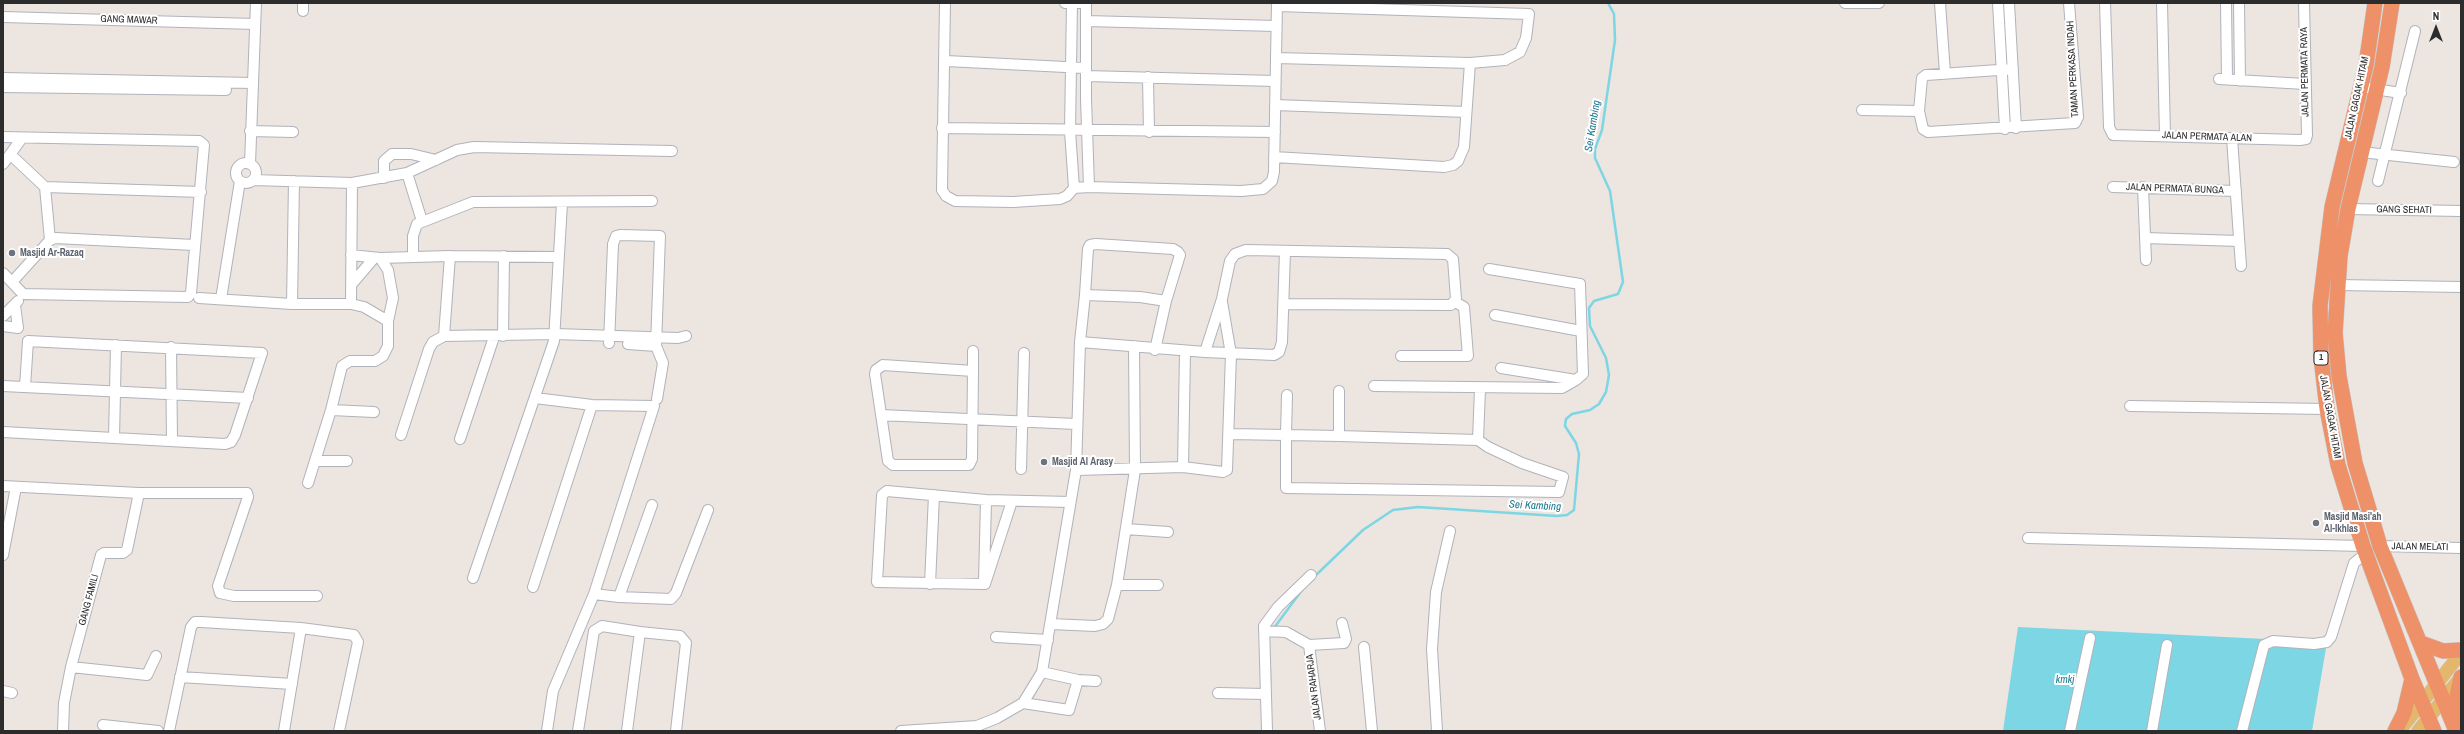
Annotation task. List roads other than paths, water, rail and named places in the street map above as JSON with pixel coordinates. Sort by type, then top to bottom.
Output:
[{"type":"highway","name":"JALAN GAGAK HITAM","points":[[2375,3],[2361,87],[2332,207],[2320,306],[2321,357],[2327,409],[2338,465],[2366,551],[2422,702]]},
{"type":"highway","name":"JALAN GAGAK HITAM","points":[[2392,3],[2378,89],[2361,152],[2348,209],[2338,285],[2335,333],[2343,408],[2355,463],[2380,546],[2444,699]]},
{"type":"highway","points":[[2421,643],[2443,650],[2461,650]]},
{"type":"highway","points":[[2457,731],[2458,696],[2461,677]]},
{"type":"highway","points":[[2395,731],[2404,713],[2412,678]]},
{"type":"highway","name":"1","points":[[2444,699],[2457,731]]},
{"type":"highway","name":"1","points":[[2422,702],[2431,724]]},
{"type":"main road","points":[[2399,731],[2461,653]]},
{"type":"main road","points":[[2418,731],[2431,724],[2444,699],[2461,677]]},
{"type":"street","points":[[253,180],[255,171],[250,164],[250,131],[256,3]]},
{"type":"street","points":[[945,3],[946,61],[942,128],[942,190],[946,196],[955,201],[1039,201],[1067,196],[1074,188],[1089,187],[1263,189],[1272,181],[1274,172],[1277,4],[1529,14]]},
{"type":"street","points":[[1065,3],[1086,3],[1086,131],[1089,187]]},
{"type":"street","points":[[1072,3],[1070,131],[1074,188]]},
{"type":"street","points":[[1276,58],[1470,63],[1505,60],[1520,52],[1526,38],[1530,3]]},
{"type":"street","points":[[1845,3],[1879,3]]},
{"type":"street","points":[[1940,3],[1945,73],[2013,69]]},
{"type":"street","points":[[1998,3],[2005,129]]},
{"type":"street","points":[[2008,3],[2016,128]]},
{"type":"street","name":"TAMAN PERKASA INDAH","points":[[1945,73],[1928,74],[1922,77],[1919,110],[1923,129],[1928,132],[2005,129],[2071,124],[2078,120],[2069,3]]},
{"type":"street","name":"JALAN PERMATA ALAN","points":[[2105,3],[2111,133],[2116,135],[2304,140]]},
{"type":"street","points":[[2162,3],[2165,136]]},
{"type":"street","points":[[2226,3],[2223,79],[2305,84]]},
{"type":"street","points":[[2239,3],[2240,81]]},
{"type":"street","name":"JALAN PERMATA RAYA","points":[[2304,3],[2307,135],[2304,140]]},
{"type":"street","name":"GANG MAWAR","points":[[3,17],[255,24]]},
{"type":"street","points":[[1086,21],[1276,26]]},
{"type":"street","points":[[2378,181],[2401,93],[2415,31]]},
{"type":"street","points":[[946,61],[1071,68],[1086,72],[1148,77],[1275,81]]},
{"type":"street","points":[[1274,157],[1444,167],[1458,161],[1466,138],[1466,112],[1470,63]]},
{"type":"street","points":[[1148,77],[1148,132]]},
{"type":"street","points":[[3,78],[252,83]]},
{"type":"street","points":[[3,86],[226,90]]},
{"type":"street","points":[[2361,87],[2401,93]]},
{"type":"street","points":[[1275,105],[1466,112]]},
{"type":"street","points":[[1862,110],[1919,110]]},
{"type":"street","points":[[942,128],[1148,132],[1275,132]]},
{"type":"street","points":[[250,131],[293,132]]},
{"type":"street","points":[[3,137],[199,141],[204,145],[201,192],[194,244],[192,293],[185,298],[23,294],[3,273]]},
{"type":"street","points":[[22,138],[6,160],[45,187],[201,192]]},
{"type":"street","points":[[2232,138],[2241,266]]},
{"type":"street","points":[[250,164],[242,164],[237,169],[236,176],[240,181],[245,183],[253,180],[352,183],[407,173],[456,150],[474,147],[672,151]]},
{"type":"street","points":[[2361,152],[2454,162]]},
{"type":"street","points":[[384,178],[384,161],[392,154],[411,154],[436,160]]},
{"type":"street","points":[[407,173],[422,222]]},
{"type":"street","points":[[221,300],[240,181]]},
{"type":"street","points":[[292,304],[294,181]]},
{"type":"street","points":[[351,304],[352,183]]},
{"type":"street","points":[[45,187],[50,240]]},
{"type":"street","name":"JALAN PERMATA BUNGA","points":[[2113,187],[2236,191]]},
{"type":"street","points":[[2143,187],[2146,260]]},
{"type":"street","points":[[413,257],[414,228],[422,222],[479,201],[562,203],[652,201]]},
{"type":"street","points":[[473,578],[554,338],[562,203]]},
{"type":"street","name":"GANG SEHATI","points":[[2348,209],[2461,211]]},
{"type":"street","points":[[610,340],[614,241],[620,235],[651,235],[661,237],[656,342],[663,363],[657,399]]},
{"type":"street","points":[[12,282],[50,240],[59,238],[194,244]]},
{"type":"street","points":[[2145,238],[2239,241]]},
{"type":"street","points":[[901,731],[977,726],[997,718],[1023,703],[1042,672],[1076,470],[1076,424],[1080,342],[1088,249],[1090,244],[1173,249],[1180,255],[1166,300],[1155,350]]},
{"type":"street","points":[[1205,352],[1222,299],[1230,261],[1235,254],[1246,250],[1449,254],[1453,262],[1455,302]]},
{"type":"street","points":[[1080,342],[1185,352],[1231,354],[1278,353],[1282,346],[1285,304],[1285,251]]},
{"type":"street","points":[[351,255],[377,258],[450,256],[558,257]]},
{"type":"street","points":[[444,336],[450,256]]},
{"type":"street","points":[[460,439],[498,336],[504,256]]},
{"type":"street","points":[[351,286],[377,258]]},
{"type":"street","points":[[308,483],[332,410],[344,364],[350,361],[375,361],[386,352],[388,321],[393,304],[392,282],[388,270],[377,258]]},
{"type":"street","points":[[1374,386],[1480,389],[1562,388],[1583,374],[1580,284],[1489,269]]},
{"type":"street","points":[[2338,285],[2461,287]]},
{"type":"street","points":[[3,316],[15,305],[23,294]]},
{"type":"street","points":[[1085,295],[1166,300]]},
{"type":"street","points":[[199,298],[292,304],[351,304],[364,307],[388,321]]},
{"type":"street","points":[[1076,470],[1135,470],[1183,467],[1223,472],[1227,470],[1230,434],[1231,354],[1222,299]]},
{"type":"street","points":[[1285,304],[1446,305],[1455,302],[1464,307],[1468,356],[1402,356]]},
{"type":"street","points":[[3,326],[18,328],[15,305]]},
{"type":"street","points":[[1495,315],[1581,331]]},
{"type":"street","points":[[401,435],[433,342],[444,336],[498,336],[656,342],[686,336]]},
{"type":"street","points":[[3,432],[215,444],[231,442],[248,398],[262,353],[171,347],[28,341],[25,387]]},
{"type":"street","points":[[114,438],[116,345]]},
{"type":"street","points":[[1051,624],[1095,626],[1103,624],[1108,619],[1117,585],[1135,470],[1134,346]]},
{"type":"street","points":[[171,347],[172,441]]},
{"type":"street","points":[[973,351],[973,371],[972,420],[972,459],[966,467],[893,465],[886,456],[875,374],[878,367],[883,365],[973,371]]},
{"type":"street","points":[[1183,467],[1185,352]]},
{"type":"street","points":[[1021,469],[1024,353]]},
{"type":"street","points":[[1501,368],[1576,380]]},
{"type":"street","points":[[3,386],[114,393],[248,398]]},
{"type":"street","points":[[1478,440],[1480,389]]},
{"type":"street","points":[[1339,391],[1339,436]]},
{"type":"street","points":[[1230,434],[1286,435],[1339,436],[1478,440],[1488,447],[1522,463],[1563,477],[1559,492],[1286,488],[1286,435],[1287,395]]},
{"type":"street","points":[[535,398],[592,405],[654,406],[594,594],[553,691],[547,731]]},
{"type":"street","points":[[533,587],[592,405]]},
{"type":"street","points":[[2130,406],[2327,409]]},
{"type":"street","points":[[332,410],[374,412]]},
{"type":"street","points":[[881,415],[972,420],[1023,420],[1076,424]]},
{"type":"street","points":[[315,461],[347,461]]},
{"type":"street","points":[[3,486],[139,493],[248,494],[231,551],[218,586],[220,593],[234,596],[317,596]]},
{"type":"street","points":[[3,555],[16,487]]},
{"type":"street","points":[[984,585],[878,583],[876,580],[882,495],[887,491],[986,500],[1070,502]]},
{"type":"street","name":"GANG FAMILI","points":[[62,731],[64,703],[71,667],[101,555],[104,553],[123,553],[127,550],[139,493]]},
{"type":"street","points":[[930,584],[934,495]]},
{"type":"street","points":[[984,585],[986,500]]},
{"type":"street","points":[[984,585],[987,582],[1012,501]]},
{"type":"street","points":[[619,597],[652,505]]},
{"type":"street","points":[[594,594],[619,597],[671,599],[674,596],[708,510]]},
{"type":"street","points":[[1126,529],[1168,532]]},
{"type":"street","points":[[1437,731],[1432,642],[1436,592],[1450,531]]},
{"type":"street","points":[[2028,538],[2366,551]]},
{"type":"street","name":"JALAN MELATI","points":[[2380,546],[2461,548]]},
{"type":"street","points":[[2242,731],[2264,645],[2273,641],[2314,644],[2327,642],[2331,637],[2354,563],[2366,551]]},
{"type":"street","points":[[1267,731],[1265,694],[1265,624],[1278,607],[1311,575]]},
{"type":"street","points":[[1117,585],[1158,586]]},
{"type":"street","points":[[169,731],[191,627],[195,622],[301,628],[350,633],[356,637],[358,642],[339,731]]},
{"type":"street","points":[[1309,645],[1344,643],[1346,639],[1342,623]]},
{"type":"street","points":[[578,731],[594,631],[602,626],[680,636],[686,643],[676,731]]},
{"type":"street","points":[[284,731],[301,628]]},
{"type":"street","name":"JALAN RAHARJA","points":[[1265,631],[1286,632],[1309,645],[1320,731]]},
{"type":"street","points":[[626,731],[640,632]]},
{"type":"street","points":[[996,637],[1048,640]]},
{"type":"street","points":[[2070,731],[2090,638]]},
{"type":"street","points":[[2152,731],[2167,646]]},
{"type":"street","points":[[1364,647],[1372,731]]},
{"type":"street","points":[[71,667],[147,675],[156,656]]},
{"type":"street","points":[[1042,672],[1078,680],[1096,681]]},
{"type":"street","points":[[180,677],[292,684]]},
{"type":"street","points":[[1023,703],[1069,710],[1078,680]]},
{"type":"street","points":[[1218,693],[1265,694]]},
{"type":"street","points":[[103,725],[158,731]]},
{"type":"water","name":"kmkj","points":[[2018,627],[2327,642],[2312,731],[2003,731]]},
{"type":"waterway","name":"Sei Kambing","points":[[1315,576],[1363,530],[1393,510],[1418,507],[1557,516],[1567,515],[1574,510],[1579,454],[1576,443],[1565,426],[1566,419],[1572,414],[1590,410],[1599,404],[1606,392],[1609,375],[1606,358],[1590,326],[1589,308],[1594,301],[1618,294],[1623,282],[1610,191],[1595,158],[1595,149],[1602,130],[1615,40],[1614,14],[1608,3]]},
{"type":"waterway","name":"Sei Kambing","points":[[1274,628],[1302,590]]},
{"type":"waterway","name":"Sei Kambing","points":[[1270,670],[1270,683]]},
{"type":"place","name":"Masjid Ar-Razaq","points":[[12,253]]},
{"type":"place","name":"Masjid Al Arasy","points":[[1044,462]]},
{"type":"place","name":"Masjid Masi'ah Al-Ikhlas","points":[[2316,523]]}]
